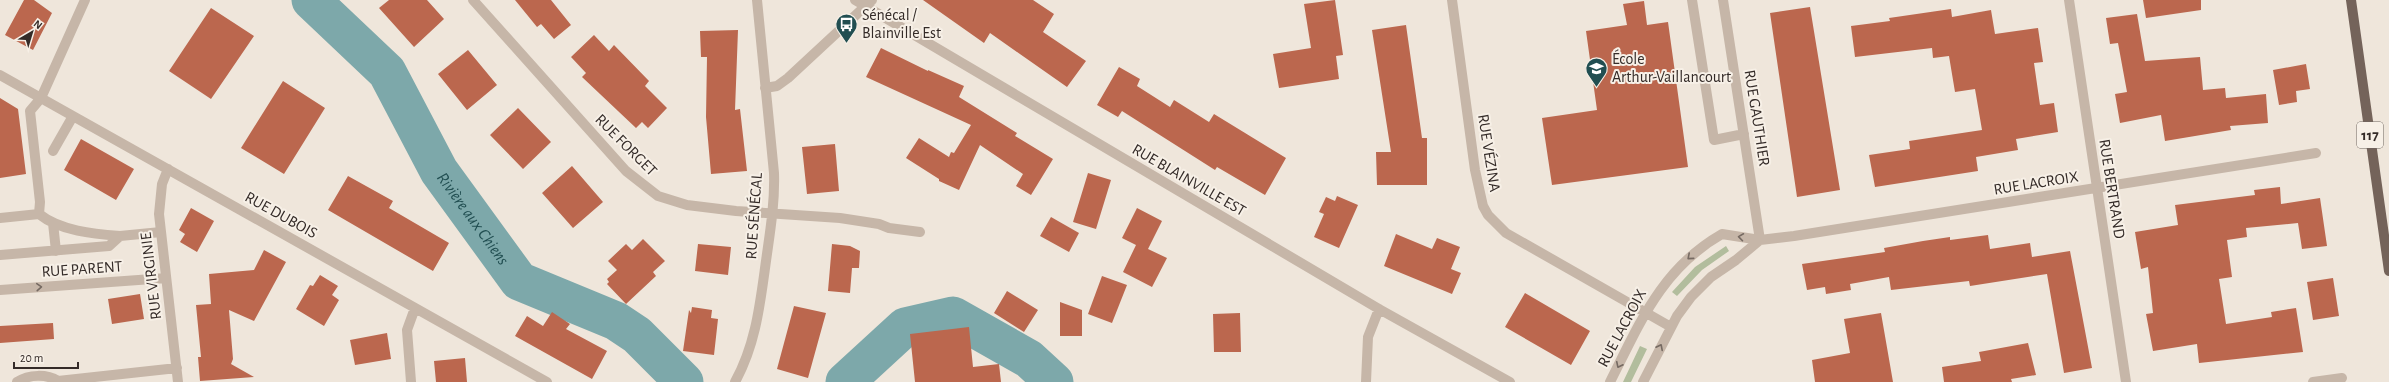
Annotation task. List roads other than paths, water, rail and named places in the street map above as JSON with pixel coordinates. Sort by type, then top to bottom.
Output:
[{"type":"main road","name":"117","points":[[2351,0],[2389,271]]},
{"type":"street","points":[[39,214],[40,202],[30,116],[31,108],[41,98],[85,0]]},
{"type":"street","name":"RUE FORGET","points":[[473,0],[626,171],[644,187],[667,200],[687,205],[736,211],[773,212],[840,218],[879,224],[889,228],[920,232]]},
{"type":"street","name":"RUE SÉNÉCAL","points":[[736,382],[754,337],[773,212],[774,173],[757,0]]},
{"type":"street","name":"RUE BLAINVILLE EST","points":[[855,0],[869,4],[1379,309],[1510,382]]},
{"type":"street","name":"RUE VÉZINA","points":[[1452,0],[1475,170],[1479,192],[1488,215],[1497,224],[1521,242],[1671,327]]},
{"type":"street","points":[[1692,0],[1714,140],[1744,134]]},
{"type":"street","name":"RUE GAUTHIER","points":[[1723,0],[1760,240]]},
{"type":"street","name":"RUE BERTRAND","points":[[2069,0],[2126,382]]},
{"type":"street","points":[[765,88],[778,86],[783,83],[869,4]]},
{"type":"street","name":"RUE DUBOIS","points":[[0,75],[547,382]]},
{"type":"street","points":[[53,151],[73,116]]},
{"type":"street","name":"RUE LACROIX","points":[[1610,382],[1645,312],[1671,276],[1690,256],[1722,234],[1760,240],[2097,189],[2316,153]]},
{"type":"street","name":"RUE VIRGINIE","points":[[168,169],[164,176],[159,201],[161,232],[178,382]]},
{"type":"street","points":[[0,218],[39,214],[53,223],[88,232],[120,236],[161,232]]},
{"type":"street","points":[[53,223],[56,251]]},
{"type":"street","points":[[0,255],[109,246],[120,236]]},
{"type":"street","name":"RUE LACROIX","points":[[1643,382],[1671,327],[1684,306],[1701,286],[1760,240]]},
{"type":"street","name":"RUE PARENT","points":[[0,290],[166,278]]},
{"type":"street","points":[[411,382],[407,330],[415,308]]},
{"type":"street","points":[[1366,382],[1368,337],[1379,309]]},
{"type":"street","points":[[17,382],[23,378],[49,375],[58,381],[177,368]]},
{"type":"street","points":[[2313,382],[2342,378]]},
{"type":"waterway","name":"Rivière aux Chiens","points":[[311,0],[387,72],[439,171],[519,281],[616,321],[637,335],[684,382]]},
{"type":"waterway","name":"Rivière aux Chiens","points":[[845,382],[905,327],[953,316],[1029,359],[1054,382]]},
{"type":"place","name":"Sénécal / Blainville Est","points":[[847,44]]},
{"type":"place","name":"École Arthur-Vaillancourt","points":[[1597,88]]}]
